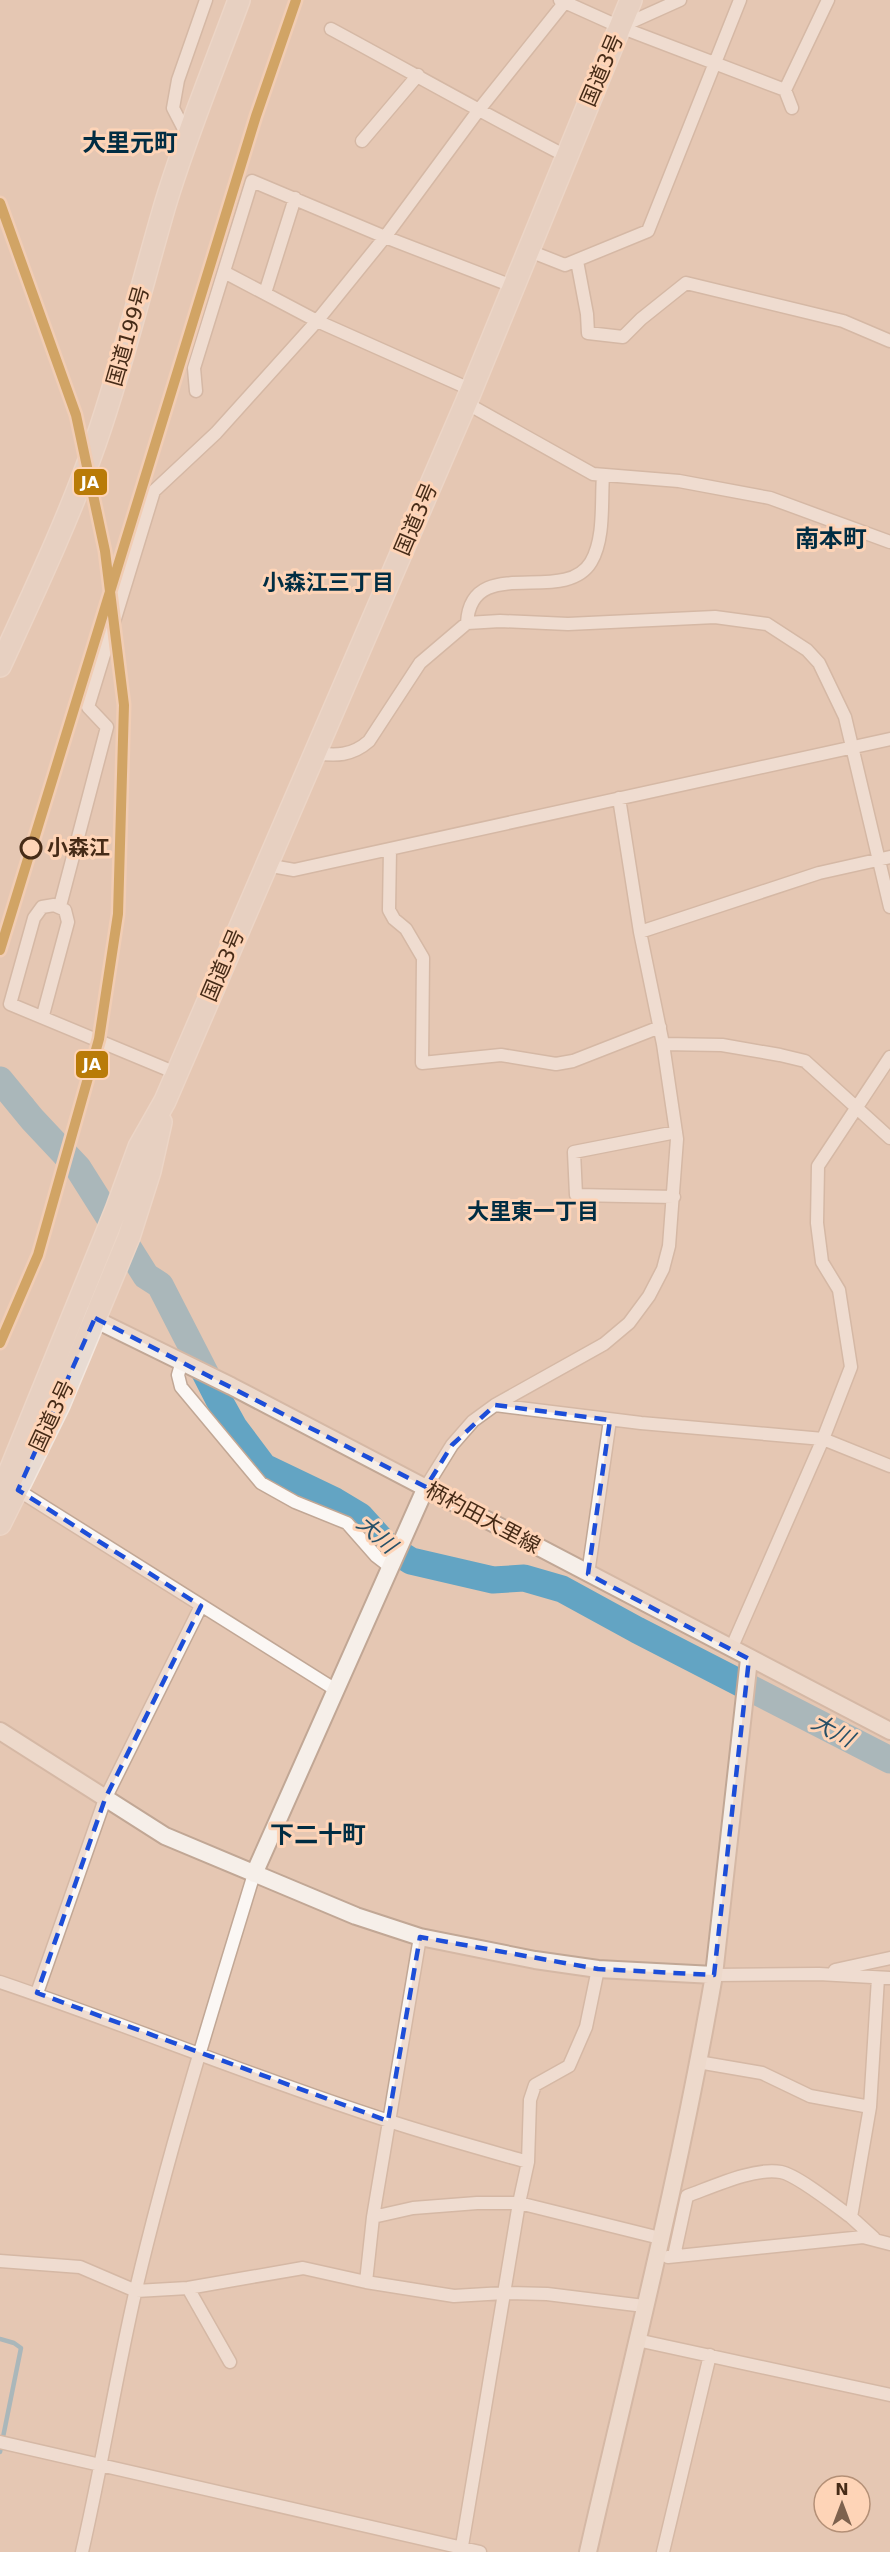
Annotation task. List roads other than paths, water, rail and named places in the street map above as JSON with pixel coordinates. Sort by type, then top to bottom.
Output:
[{"type":"highway","name":"国道199号","points":[[0,666],[57,539],[96,442],[128,345],[165,206],[187,135],[240,0]]},
{"type":"highway","name":"国道3号","points":[[0,1524],[8,1489],[74,1309],[116,1210],[139,1146],[165,1101],[469,396],[631,0]]},
{"type":"highway","name":"国道3号","points":[[8,1489],[59,1405],[113,1277],[129,1237],[150,1171],[165,1101]]},
{"type":"street","points":[[187,135],[173,108],[178,80],[206,0]]},
{"type":"street","points":[[620,27],[680,0]]},
{"type":"street","points":[[527,250],[565,265],[648,231],[740,0]]},
{"type":"street","points":[[792,108],[785,90],[828,0]]},
{"type":"street","points":[[60,906],[106,727],[88,707],[154,491],[216,434],[317,321],[385,237],[562,1],[620,27],[785,90]]},
{"type":"street","points":[[331,29],[418,75],[478,111],[566,156]]},
{"type":"street","points":[[362,141],[418,75]]},
{"type":"street","points":[[196,392],[194,368],[252,181],[385,237],[513,286]]},
{"type":"street","points":[[265,293],[295,198]]},
{"type":"street","points":[[577,261],[587,314],[588,333],[623,337],[641,318],[686,283],[843,321],[890,341]]},
{"type":"street","points":[[224,272],[469,396],[582,469],[603,475],[679,481],[770,498],[890,542]]},
{"type":"street","points":[[467,623],[468,610],[474,597],[482,590],[496,586],[562,579],[578,574],[590,564],[598,547],[603,475]]},
{"type":"street","points":[[314,753],[344,755],[361,748],[369,741],[420,663],[467,623],[500,621],[568,624],[715,617],[767,624],[807,650],[819,663],[845,717],[885,859],[890,907]]},
{"type":"street","points":[[266,865],[294,870],[890,739]]},
{"type":"street","points":[[82,2552],[102,2465],[136,2291],[198,2054],[254,1874],[390,1564],[426,1487],[452,1445],[473,1421],[495,1405],[604,1344],[629,1323],[649,1296],[663,1269],[669,1246],[674,1197],[676,1132],[663,1044],[640,932],[619,798]]},
{"type":"street","points":[[390,849],[389,910],[394,919],[406,929],[423,958],[422,1063],[501,1055],[556,1064],[573,1061],[660,1027]]},
{"type":"street","points":[[640,932],[819,873],[885,859]]},
{"type":"street","points":[[43,1016],[68,922],[68,916],[60,906],[48,905],[37,912],[10,1004],[176,1073]]},
{"type":"street","points":[[663,1044],[722,1045],[805,1061],[890,1138]]},
{"type":"street","points":[[731,1649],[823,1439],[851,1367],[839,1290],[822,1262],[818,1223],[818,1166],[890,1057]]},
{"type":"street","points":[[674,1197],[576,1195],[574,1152],[676,1132]]},
{"type":"street","name":"柄杓田大里線","points":[[74,1309],[231,1386],[890,1731]]},
{"type":"street","points":[[182,1361],[178,1375],[181,1387],[261,1482],[296,1502],[347,1523],[376,1556],[390,1564]]},
{"type":"street","points":[[495,1405],[610,1420],[823,1439],[890,1466]]},
{"type":"street","points":[[588,1574],[610,1420]]},
{"type":"street","points":[[8,1489],[336,1690]]},
{"type":"street","points":[[37,1993],[105,1799],[201,1606]]},
{"type":"street","points":[[588,2552],[660,2238],[698,2062],[714,1975],[749,1659]]},
{"type":"street","points":[[0,1731],[165,1836],[356,1916],[420,1937],[598,1969],[714,1975],[819,1974],[884,1978],[870,2107],[851,2217]]},
{"type":"street","points":[[366,2282],[373,2217],[388,2121],[420,1937]]},
{"type":"street","points":[[819,1974],[890,1958]]},
{"type":"street","points":[[461,2550],[519,2203],[528,2162],[530,2100],[535,2085],[569,2066],[586,2027],[598,1969]]},
{"type":"street","points":[[0,1982],[37,1993],[198,2054],[388,2121],[528,2162]]},
{"type":"street","points":[[698,2062],[762,2073],[810,2096],[870,2107]]},
{"type":"street","points":[[674,2256],[687,2196],[756,2172],[782,2172],[816,2192],[851,2217],[875,2240]]},
{"type":"street","points":[[373,2217],[413,2208],[477,2203],[519,2203],[660,2238]]},
{"type":"street","points":[[654,2259],[863,2237],[890,2244]]},
{"type":"street","points":[[0,2261],[80,2267],[136,2291],[188,2288],[303,2268],[366,2282],[454,2296],[504,2293],[546,2294],[644,2306]]},
{"type":"street","points":[[188,2288],[230,2362]]},
{"type":"street","points":[[637,2340],[890,2395]]},
{"type":"street","points":[[663,2552],[710,2355]]},
{"type":"street","points":[[0,2442],[461,2550],[480,2552]]},
{"type":"water","points":[[0,1068],[34,1100],[0,1080]]},
{"type":"waterway","name":"大川","points":[[0,1080],[32,1119],[78,1168],[146,1276],[160,1285],[234,1427],[264,1467],[335,1501],[360,1516],[387,1546],[411,1561],[493,1580],[524,1578],[562,1589],[890,1760]]},
{"type":"waterway","points":[[0,2339],[14,2343],[21,2348],[0,2452]]},
{"type":"place","name":"小森江","points":[[31,848]]},
{"type":"district","name":"大里元町","points":[[130,143]]},
{"type":"district","name":"南本町","points":[[831,539]]},
{"type":"district","name":"小森江三丁目","points":[[328,582]]},
{"type":"district","name":"大里東一丁目","points":[[533,1211]]},
{"type":"district","name":"下二十町","points":[[318,1835]]}]
